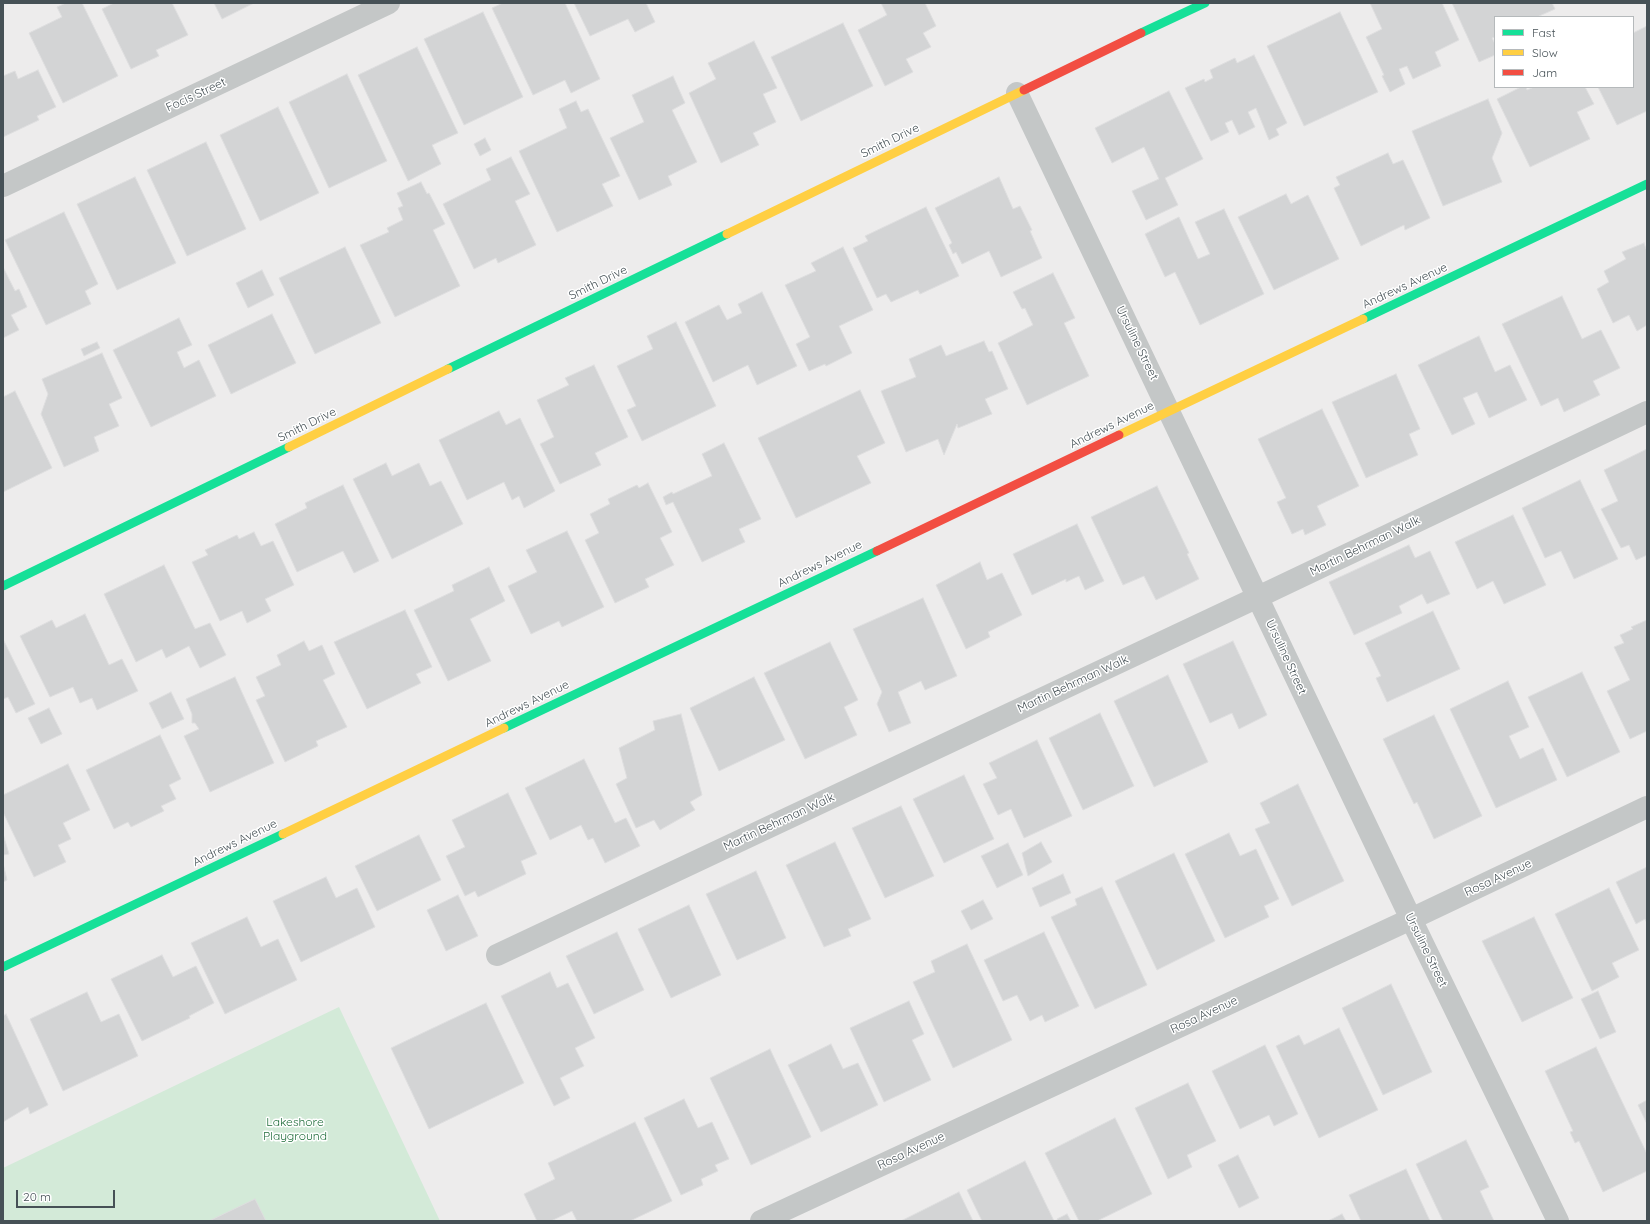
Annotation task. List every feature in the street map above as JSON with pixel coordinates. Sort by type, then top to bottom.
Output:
[{"type":"street","name":"Focis Street","points":[[3,186],[389,3]]},
{"type":"street","name":"Smith Drive","points":[[3,586],[1204,3]]},
{"type":"street","name":"Ursuline Street","points":[[1017,93],[1411,919],[1558,1221]]},
{"type":"street","name":"Andrews Avenue","points":[[3,967],[1647,184]]},
{"type":"street","name":"Martin Behrman Walk","points":[[497,955],[1647,412]]},
{"type":"street","name":"Rosa Avenue","points":[[761,1221],[1411,919],[1647,807]]},
{"type":"green space","name":"Lakeshore Playground","points":[[339,1007],[440,1221],[3,1221],[3,1168]]},
{"type":"building","points":[[66,3],[82,3],[118,76],[63,103],[29,33],[62,17],[57,7]]},
{"type":"building","points":[[114,3],[172,3],[188,35],[156,50],[159,56],[131,69],[102,9]]},
{"type":"building","points":[[214,3],[254,3],[222,19]]},
{"type":"building","points":[[503,3],[565,3],[600,79],[571,93],[565,80],[533,95],[492,8]]},
{"type":"building","points":[[574,3],[646,3],[655,22],[635,32],[628,19],[590,36]]},
{"type":"building","points":[[881,3],[925,3],[936,26],[923,33],[931,47],[906,59],[913,72],[885,86],[858,30],[887,15]]},
{"type":"building","points":[[1370,3],[1442,3],[1459,40],[1435,52],[1441,66],[1413,79],[1407,66],[1399,69],[1405,84],[1390,92],[1382,76],[1384,75],[1366,37],[1382,29]]},
{"type":"building","points":[[1452,3],[1552,3],[1555,9],[1539,16],[1494,16],[1494,37],[1492,38],[1494,42],[1494,55],[1479,62]]},
{"type":"building","points":[[483,12],[523,97],[464,125],[424,39]]},
{"type":"building","points":[[1340,12],[1378,92],[1304,126],[1267,46]]},
{"type":"building","points":[[843,23],[873,86],[801,121],[771,57]]},
{"type":"building","points":[[1647,26],[1647,111],[1617,125],[1598,88],[1634,88],[1634,32]]},
{"type":"building","points":[[754,41],[777,88],[763,94],[776,122],[753,133],[759,145],[721,163],[689,93],[716,79],[708,63]]},
{"type":"building","points":[[417,47],[458,133],[432,145],[441,164],[408,181],[358,75]]},
{"type":"building","points":[[1254,55],[1287,123],[1276,129],[1279,135],[1269,140],[1256,108],[1248,112],[1255,127],[1239,135],[1232,120],[1225,123],[1229,132],[1211,141],[1185,88],[1204,79],[1205,82],[1213,78],[1210,70],[1235,58],[1237,63]]},
{"type":"building","points":[[38,70],[56,107],[37,116],[39,120],[3,137],[3,76],[15,71],[18,79]]},
{"type":"building","points":[[347,74],[387,161],[329,188],[289,102]]},
{"type":"building","points":[[673,76],[685,103],[672,110],[697,162],[668,176],[672,185],[639,200],[610,138],[644,122],[632,95]]},
{"type":"building","points":[[1519,88],[1526,88],[1527,90],[1532,88],[1586,88],[1594,104],[1577,112],[1590,139],[1530,167],[1497,99]]},
{"type":"building","points":[[1169,91],[1203,159],[1165,178],[1178,205],[1146,220],[1132,191],[1159,179],[1144,147],[1112,163],[1095,128]]},
{"type":"building","points":[[1488,99],[1502,133],[1492,158],[1502,182],[1443,206],[1412,131]]},
{"type":"building","points":[[576,101],[581,112],[588,109],[620,176],[602,184],[613,206],[557,232],[519,151],[567,128],[559,109]]},
{"type":"building","points":[[278,107],[319,193],[260,221],[220,135]]},
{"type":"building","points":[[485,138],[491,150],[480,156],[474,144]]},
{"type":"building","points":[[206,142],[246,229],[187,256],[147,170]]},
{"type":"building","points":[[1388,153],[1393,164],[1403,160],[1430,218],[1405,230],[1404,225],[1361,246],[1334,188],[1340,185],[1336,177]]},
{"type":"building","points":[[511,157],[530,194],[515,201],[536,245],[498,263],[496,258],[474,269],[443,204],[491,180],[486,169]]},
{"type":"building","points":[[135,177],[176,263],[117,290],[77,204]]},
{"type":"building","points":[[999,177],[1013,209],[1020,206],[1032,230],[1030,231],[1042,258],[1001,277],[989,251],[962,264],[956,252],[953,254],[949,245],[952,243],[935,208]]},
{"type":"building","points":[[421,182],[427,194],[429,193],[445,224],[433,230],[460,286],[395,317],[360,245],[389,232],[387,228],[403,220],[398,208],[403,206],[397,193]]},
{"type":"building","points":[[1286,194],[1291,204],[1308,195],[1339,259],[1274,290],[1238,217]]},
{"type":"building","points":[[926,207],[959,276],[920,294],[918,290],[891,302],[886,294],[877,298],[853,248],[868,241],[865,236]]},
{"type":"building","points":[[1224,209],[1264,294],[1200,325],[1175,272],[1165,277],[1145,234],[1179,217],[1198,259],[1210,254],[1195,222]]},
{"type":"building","points":[[64,212],[98,284],[85,291],[91,304],[46,325],[5,240]]},
{"type":"building","points":[[1644,243],[1646,249],[1647,248],[1647,325],[1637,331],[1629,315],[1613,323],[1597,289],[1609,282],[1604,271],[1626,259],[1622,252]]},
{"type":"building","points":[[345,247],[381,323],[315,354],[279,278]]},
{"type":"building","points":[[843,247],[873,310],[839,326],[852,353],[826,366],[825,364],[809,371],[796,344],[810,337],[785,285],[816,271],[811,263]]},
{"type":"building","points":[[3,267],[15,291],[19,289],[27,307],[11,315],[19,330],[3,338]]},
{"type":"building","points":[[262,270],[274,295],[248,308],[236,283]]},
{"type":"building","points":[[1053,273],[1075,318],[1064,323],[1089,376],[1027,405],[998,343],[1033,325],[1025,308],[1022,309],[1013,292]]},
{"type":"building","points":[[762,292],[797,366],[757,385],[748,365],[713,382],[685,322],[719,305],[727,320],[742,313],[738,304]]},
{"type":"building","points":[[1562,296],[1582,339],[1601,330],[1620,368],[1593,381],[1600,395],[1564,412],[1558,398],[1541,406],[1502,324]]},
{"type":"building","points":[[272,314],[296,363],[231,394],[208,345]]},
{"type":"building","points":[[179,318],[192,345],[177,352],[184,368],[199,360],[216,396],[151,427],[113,350]]},
{"type":"building","points":[[676,322],[716,406],[642,441],[627,410],[636,406],[617,366],[653,349],[647,336]]},
{"type":"building","points":[[1479,336],[1495,372],[1510,365],[1527,400],[1489,418],[1477,392],[1463,398],[1475,424],[1452,435],[1418,365]]},
{"type":"building","points":[[984,341],[989,352],[992,351],[1008,389],[985,399],[992,414],[958,428],[957,424],[944,455],[938,439],[906,452],[881,391],[916,377],[909,359],[941,345],[946,356]]},
{"type":"building","points":[[97,342],[100,348],[84,356],[81,349]]},
{"type":"building","points":[[102,353],[122,398],[109,404],[119,426],[94,437],[99,451],[64,467],[41,414],[48,394],[42,379]]},
{"type":"building","points":[[594,365],[628,437],[595,453],[601,465],[560,484],[540,444],[554,437],[537,400],[569,385],[565,378]]},
{"type":"building","points":[[1396,374],[1420,429],[1409,434],[1418,455],[1366,478],[1332,402]]},
{"type":"building","points":[[860,390],[885,443],[857,456],[871,483],[796,518],[758,438]]},
{"type":"building","points":[[15,391],[52,468],[3,492],[3,397]]},
{"type":"building","points":[[1322,409],[1359,486],[1317,506],[1326,525],[1305,535],[1303,529],[1292,534],[1277,502],[1286,498],[1258,439]]},
{"type":"building","points":[[499,411],[506,425],[520,418],[555,491],[524,508],[519,496],[512,500],[504,482],[467,500],[439,440]]},
{"type":"building","points":[[724,443],[761,519],[739,529],[745,542],[702,562],[673,502],[666,505],[663,497],[712,476],[702,454]]},
{"type":"building","points":[[1647,449],[1647,555],[1636,560],[1629,545],[1621,548],[1601,509],[1618,501],[1604,470]]},
{"type":"building","points":[[386,463],[392,476],[419,463],[430,486],[441,481],[463,524],[392,559],[353,479]]},
{"type":"building","points":[[1580,480],[1618,559],[1574,579],[1561,551],[1545,558],[1522,508]]},
{"type":"building","points":[[648,483],[672,532],[660,538],[674,565],[645,579],[649,587],[615,603],[585,540],[599,533],[590,514],[610,504],[608,499],[637,485],[639,488]]},
{"type":"building","points":[[343,485],[379,561],[354,573],[343,551],[297,572],[275,524],[307,508],[305,503]]},
{"type":"building","points":[[1157,486],[1189,553],[1187,554],[1199,579],[1156,600],[1144,576],[1123,585],[1091,517]]},
{"type":"building","points":[[1513,515],[1546,585],[1504,604],[1493,581],[1477,589],[1455,542]]},
{"type":"building","points":[[1077,524],[1104,581],[1085,590],[1079,576],[1066,582],[1066,579],[1032,595],[1013,554]]},
{"type":"building","points":[[567,531],[604,607],[562,627],[559,621],[531,634],[508,586],[537,572],[526,550]]},
{"type":"building","points":[[254,532],[261,546],[273,541],[294,585],[265,599],[271,611],[247,623],[242,611],[220,621],[192,562],[208,555],[205,550],[237,535],[239,539]]},
{"type":"building","points":[[1409,545],[1415,558],[1430,551],[1450,594],[1427,604],[1422,594],[1399,606],[1402,613],[1354,635],[1329,582]]},
{"type":"building","points":[[980,562],[987,580],[1002,573],[1022,615],[988,632],[990,637],[966,649],[936,585]]},
{"type":"building","points":[[164,565],[195,629],[210,623],[226,655],[200,668],[189,646],[166,658],[162,649],[136,662],[104,594]]},
{"type":"building","points":[[489,567],[505,601],[470,619],[491,661],[448,681],[414,610],[454,591],[452,585]]},
{"type":"building","points":[[923,598],[957,676],[925,690],[921,681],[898,692],[911,723],[889,732],[877,704],[882,692],[853,629]]},
{"type":"building","points":[[405,610],[432,667],[416,674],[421,683],[367,709],[334,642]]},
{"type":"building","points":[[1433,611],[1460,669],[1387,702],[1376,678],[1381,676],[1365,643]]},
{"type":"building","points":[[85,614],[109,665],[122,659],[138,691],[97,710],[92,698],[80,703],[73,687],[50,697],[20,636],[52,620],[56,628]]},
{"type":"building","points":[[1647,620],[1647,731],[1630,739],[1607,691],[1630,680],[1614,647],[1624,643],[1620,635],[1633,629],[1631,627]]},
{"type":"building","points":[[4,641],[35,704],[16,713],[8,697],[3,699]]},
{"type":"building","points":[[304,641],[309,651],[322,645],[335,674],[323,680],[347,727],[316,741],[318,746],[285,762],[256,700],[265,696],[256,677],[281,665],[277,655]]},
{"type":"building","points":[[1233,641],[1267,715],[1239,729],[1232,713],[1210,723],[1183,664]]},
{"type":"building","points":[[830,642],[858,700],[844,707],[857,735],[805,759],[764,673]]},
{"type":"building","points":[[1582,672],[1620,752],[1567,777],[1528,697]]},
{"type":"building","points":[[1168,675],[1208,762],[1154,787],[1114,701]]},
{"type":"building","points":[[235,677],[274,763],[210,792],[184,736],[199,729],[195,723],[192,723],[192,714],[186,699]]},
{"type":"building","points":[[754,677],[785,740],[719,771],[690,708]]},
{"type":"building","points":[[1508,681],[1529,727],[1509,736],[1520,759],[1543,748],[1557,780],[1496,808],[1450,709]]},
{"type":"building","points":[[171,692],[184,719],[162,729],[149,703]]},
{"type":"building","points":[[49,708],[62,734],[41,744],[28,718]]},
{"type":"building","points":[[1100,713],[1134,786],[1083,810],[1049,738]]},
{"type":"building","points":[[681,714],[702,795],[690,802],[695,810],[660,830],[654,820],[636,828],[616,784],[627,778],[619,748],[655,730],[653,721]]},
{"type":"building","points":[[1434,715],[1482,816],[1434,839],[1417,802],[1414,804],[1383,739]]},
{"type":"building","points":[[160,735],[181,779],[169,785],[176,799],[161,806],[164,811],[131,827],[128,822],[114,829],[86,770]]},
{"type":"building","points":[[1037,740],[1072,816],[1024,838],[1011,809],[998,815],[983,784],[997,778],[989,763]]},
{"type":"building","points":[[584,759],[615,823],[626,818],[640,846],[605,863],[593,838],[588,840],[581,825],[550,840],[525,788]]},
{"type":"building","points":[[68,764],[90,810],[63,823],[71,839],[58,845],[66,862],[34,877],[3,812],[3,795]]},
{"type":"building","points":[[964,775],[994,839],[944,863],[913,799]]},
{"type":"building","points":[[1298,784],[1344,881],[1292,906],[1255,829],[1270,823],[1260,803]]},
{"type":"building","points":[[508,793],[537,854],[521,861],[526,874],[478,897],[475,891],[465,896],[446,856],[465,847],[452,820]]},
{"type":"building","points":[[901,806],[934,876],[885,898],[852,828]]},
{"type":"building","points":[[1229,833],[1240,856],[1256,849],[1279,899],[1264,906],[1269,917],[1225,938],[1185,854]]},
{"type":"building","points":[[3,834],[9,854],[3,855]]},
{"type":"building","points":[[419,835],[441,880],[377,911],[355,866]]},
{"type":"building","points":[[835,842],[871,919],[848,929],[851,936],[824,947],[786,865]]},
{"type":"building","points":[[1041,842],[1052,862],[1028,876],[1022,853]]},
{"type":"building","points":[[1008,843],[1023,875],[997,888],[981,856]]},
{"type":"building","points":[[1174,853],[1215,941],[1157,970],[1115,881]]},
{"type":"building","points":[[3,863],[7,880],[3,882]]},
{"type":"building","points":[[1647,867],[1647,923],[1645,919],[1636,924],[1616,882]]},
{"type":"building","points":[[756,871],[786,938],[737,960],[706,894]]},
{"type":"building","points":[[1063,874],[1071,893],[1040,907],[1032,888]]},
{"type":"building","points":[[326,877],[336,898],[357,888],[375,927],[301,962],[273,901]]},
{"type":"building","points":[[1102,887],[1147,985],[1095,1009],[1051,917],[1077,905],[1075,899]]},
{"type":"building","points":[[1609,888],[1639,950],[1612,963],[1619,977],[1592,991],[1555,914]]},
{"type":"building","points":[[458,895],[478,936],[446,951],[427,910]]},
{"type":"building","points":[[983,900],[993,919],[971,930],[961,911]]},
{"type":"building","points":[[689,905],[721,975],[671,998],[638,929]]},
{"type":"building","points":[[247,917],[261,947],[278,939],[297,980],[225,1014],[191,943]]},
{"type":"building","points":[[1534,917],[1573,998],[1522,1022],[1482,941]]},
{"type":"building","points":[[617,932],[644,990],[594,1014],[566,956]]},
{"type":"building","points":[[1044,932],[1079,1006],[1045,1022],[1042,1015],[1030,1021],[1017,995],[1003,1001],[984,960]]},
{"type":"building","points":[[967,944],[1012,1040],[953,1068],[913,982],[935,972],[931,961]]},
{"type":"building","points":[[162,955],[173,977],[196,966],[214,1003],[189,1016],[190,1018],[142,1041],[111,979]]},
{"type":"building","points":[[550,972],[557,988],[568,983],[595,1038],[575,1048],[584,1066],[560,1078],[570,1098],[554,1106],[501,996]]},
{"type":"building","points":[[1391,984],[1432,1072],[1383,1095],[1342,1008]]},
{"type":"building","points":[[1598,991],[1616,1032],[1600,1039],[1581,999]]},
{"type":"building","points":[[87,992],[101,1022],[119,1014],[138,1056],[63,1091],[30,1019]]},
{"type":"building","points":[[909,1001],[924,1034],[912,1040],[931,1080],[884,1102],[850,1028]]},
{"type":"building","points":[[486,1003],[524,1083],[429,1129],[391,1048]]},
{"type":"building","points":[[6,1014],[48,1105],[30,1114],[28,1107],[3,1122],[3,1016]]},
{"type":"building","points":[[1339,1028],[1378,1110],[1319,1138],[1276,1046],[1299,1035],[1304,1045]]},
{"type":"building","points":[[831,1044],[843,1069],[858,1063],[878,1105],[821,1132],[788,1065]]},
{"type":"building","points":[[1265,1045],[1298,1114],[1274,1126],[1269,1115],[1240,1129],[1212,1071]]},
{"type":"building","points":[[1596,1047],[1647,1154],[1647,1171],[1603,1192],[1579,1141],[1575,1143],[1570,1132],[1573,1131],[1545,1071]]},
{"type":"building","points":[[770,1049],[811,1137],[751,1165],[710,1078]]},
{"type":"building","points":[[1188,1083],[1216,1141],[1187,1155],[1192,1167],[1168,1179],[1135,1108]]},
{"type":"building","points":[[684,1099],[698,1128],[712,1122],[729,1159],[715,1165],[718,1171],[701,1179],[703,1185],[681,1195],[644,1118]]},
{"type":"building","points":[[1647,1100],[1647,1124],[1638,1105]]},
{"type":"building","points":[[1115,1118],[1152,1194],[1097,1221],[1079,1221],[1045,1153]]},
{"type":"building","points":[[635,1122],[672,1201],[630,1221],[577,1221],[572,1211],[551,1221],[537,1221],[524,1194],[555,1179],[548,1163]]},
{"type":"building","points":[[1466,1140],[1489,1187],[1480,1191],[1494,1221],[1443,1221],[1416,1164]]},
{"type":"building","points":[[1238,1155],[1259,1198],[1239,1208],[1218,1165]]},
{"type":"building","points":[[1025,1161],[1054,1221],[982,1221],[967,1190]]},
{"type":"building","points":[[1406,1169],[1430,1221],[1361,1221],[1349,1195]]},
{"type":"building","points":[[959,1192],[973,1221],[901,1221]]},
{"type":"building","points":[[255,1199],[266,1221],[209,1221]]},
{"type":"building","points":[[1067,1214],[1071,1221],[1058,1221],[1057,1219]]},
{"type":"building","points":[[1342,1214],[1346,1221],[1328,1221]]},
{"type":"traffic: fast","points":[[1141,33],[1205,3]]},
{"type":"traffic: fast","points":[[1363,319],[1647,184]]},
{"type":"traffic: fast","points":[[448,369],[727,234]]},
{"type":"traffic: fast","points":[[3,586],[289,447]]},
{"type":"traffic: fast","points":[[504,728],[877,551]]},
{"type":"traffic: fast","points":[[3,967],[283,834]]},
{"type":"traffic: slow","points":[[727,234],[1024,90]]},
{"type":"traffic: slow","points":[[1119,435],[1363,319]]},
{"type":"traffic: slow","points":[[289,447],[448,369]]},
{"type":"traffic: slow","points":[[283,834],[504,728]]},
{"type":"traffic: jam","points":[[1024,90],[1141,33]]},
{"type":"traffic: jam","points":[[877,551],[1119,435]]}]
